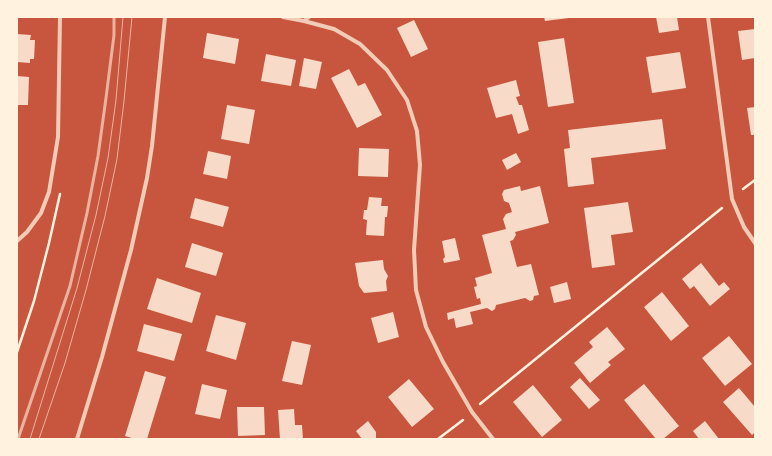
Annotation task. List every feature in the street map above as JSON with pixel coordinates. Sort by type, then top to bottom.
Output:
[{"type":"street","points":[[17,241],[27,232],[40,212],[49,192],[58,137],[60,17]]},
{"type":"street","points":[[77,439],[102,357],[131,250],[147,178],[152,146],[165,17]]},
{"type":"street","points":[[284,17],[334,29],[360,44],[387,70],[407,100],[417,131],[420,165],[414,250],[416,290],[426,327],[443,362],[472,412],[493,439]]},
{"type":"street","points":[[304,21],[309,17]]},
{"type":"street","points":[[708,17],[732,199],[744,227],[755,243]]},
{"type":"path","points":[[743,189],[755,180]]},
{"type":"path","points":[[17,352],[49,243],[60,194]]},
{"type":"path","points":[[480,404],[722,208]]},
{"type":"path","points":[[438,439],[462,420]]},
{"type":"building","points":[[544,17],[569,17],[569,18],[545,21]]},
{"type":"building","points":[[656,17],[677,17],[679,30],[659,33]]},
{"type":"building","points":[[414,20],[428,49],[411,57],[397,28]]},
{"type":"building","points":[[755,29],[755,58],[742,60],[738,31]]},
{"type":"building","points":[[207,33],[239,39],[235,64],[203,58]]},
{"type":"building","points":[[17,34],[31,35],[30,40],[35,40],[34,59],[30,59],[30,63],[17,62]]},
{"type":"building","points":[[564,38],[574,103],[548,107],[538,42]]},
{"type":"building","points":[[680,52],[686,88],[652,93],[646,57]]},
{"type":"building","points":[[266,54],[296,60],[291,86],[261,81]]},
{"type":"building","points":[[304,58],[322,62],[316,89],[299,86]]},
{"type":"building","points":[[349,69],[358,86],[365,83],[382,115],[357,128],[331,78]]},
{"type":"building","points":[[17,76],[29,77],[28,105],[17,105]]},
{"type":"building","points":[[516,80],[520,96],[516,97],[519,105],[522,105],[529,130],[518,134],[512,114],[496,118],[487,88]]},
{"type":"building","points":[[227,105],[255,110],[249,144],[221,139]]},
{"type":"building","points":[[755,107],[755,135],[751,135],[747,108]]},
{"type":"building","points":[[662,119],[666,149],[591,158],[594,184],[568,187],[564,149],[570,148],[568,130]]},
{"type":"building","points":[[359,148],[389,149],[388,177],[358,176]]},
{"type":"building","points":[[208,151],[231,156],[227,179],[203,174]]},
{"type":"building","points":[[516,153],[521,162],[507,170],[502,160]]},
{"type":"building","points":[[520,186],[521,191],[540,186],[549,223],[515,232],[516,235],[513,240],[510,241],[517,267],[531,264],[539,295],[534,296],[533,300],[530,301],[525,298],[496,305],[495,309],[492,311],[487,308],[470,312],[473,324],[456,328],[454,318],[448,320],[447,313],[481,304],[480,298],[477,299],[474,287],[477,286],[475,278],[492,273],[482,235],[506,229],[503,219],[506,214],[512,212],[509,203],[504,201],[502,194],[504,190]]},
{"type":"building","points":[[369,197],[382,198],[381,206],[388,206],[387,217],[385,217],[384,236],[366,235],[367,220],[363,219],[364,210],[367,210]]},
{"type":"building","points":[[195,198],[229,207],[223,227],[190,218]]},
{"type":"building","points":[[628,202],[633,232],[611,235],[615,265],[592,268],[584,208]]},
{"type":"building","points":[[455,238],[460,260],[444,263],[443,259],[445,257],[442,241]]},
{"type":"building","points":[[192,243],[223,253],[216,276],[185,267]]},
{"type":"building","points":[[383,260],[384,269],[388,276],[386,281],[387,291],[364,293],[359,286],[355,263]]},
{"type":"building","points":[[701,263],[719,286],[724,282],[730,289],[710,306],[694,286],[690,289],[682,279]]},
{"type":"building","points":[[157,278],[201,293],[192,323],[147,309]]},
{"type":"building","points":[[567,282],[571,299],[554,303],[550,287]]},
{"type":"building","points":[[662,292],[689,326],[671,341],[644,307]]},
{"type":"building","points":[[393,312],[399,337],[378,343],[371,318]]},
{"type":"building","points":[[216,315],[246,323],[236,360],[206,351]]},
{"type":"building","points":[[144,324],[182,334],[174,361],[137,351]]},
{"type":"building","points":[[607,327],[625,349],[608,362],[611,365],[590,383],[574,363],[593,347],[589,342]]},
{"type":"building","points":[[729,336],[752,364],[725,386],[702,358]]},
{"type":"building","points":[[292,341],[311,345],[302,385],[282,381]]},
{"type":"building","points":[[145,371],[166,377],[147,439],[135,439],[125,436]]},
{"type":"building","points":[[580,378],[600,400],[589,409],[570,387]]},
{"type":"building","points":[[409,379],[434,409],[412,427],[388,397]]},
{"type":"building","points":[[202,384],[227,390],[220,419],[195,414]]},
{"type":"building","points":[[644,384],[679,426],[663,439],[656,439],[624,400]]},
{"type":"building","points":[[533,385],[562,420],[542,437],[513,402]]},
{"type":"building","points":[[739,388],[755,407],[755,432],[752,435],[723,402]]},
{"type":"building","points":[[237,407],[264,407],[265,435],[238,436]]},
{"type":"building","points":[[294,409],[295,425],[302,425],[303,439],[280,439],[278,410]]},
{"type":"building","points":[[368,421],[376,432],[376,439],[362,439],[356,431]]},
{"type":"building","points":[[705,421],[719,439],[699,439],[693,431]]},
{"type":"tram line","points":[[30,439],[77,288],[96,215],[108,158],[116,100],[123,17]]},
{"type":"tram line","points":[[39,439],[65,363],[105,216],[117,159],[132,17]]},
{"type":"railway","points":[[18,439],[70,286],[87,213],[98,156],[106,98],[114,35],[114,17]]}]
